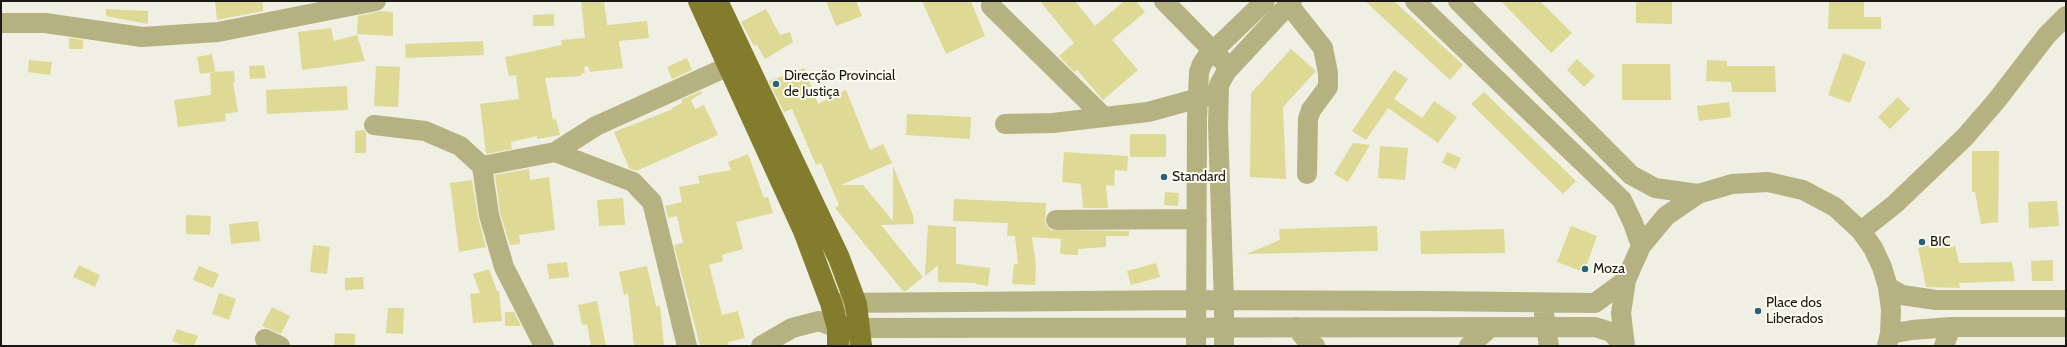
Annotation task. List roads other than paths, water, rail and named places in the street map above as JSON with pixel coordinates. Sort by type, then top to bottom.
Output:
[{"type":"main road","points":[[699,1],[804,231],[832,303],[832,332]]},
{"type":"main road","points":[[717,1],[839,258],[856,304],[860,336]]},
{"type":"street","points":[[1,23],[45,23],[142,37],[218,32],[376,1]]},
{"type":"street","points":[[1164,1],[1230,68]]},
{"type":"street","points":[[1197,336],[1198,98],[1202,64],[1265,1]]},
{"type":"street","points":[[1416,1],[1622,200],[1633,223],[1641,246]]},
{"type":"street","points":[[1458,1],[1631,175],[1655,188],[1698,194]]},
{"type":"street","points":[[1223,336],[1224,301],[1218,94],[1221,78],[1291,3],[1323,48],[1328,73],[1328,87],[1311,110],[1308,119],[1307,174]]},
{"type":"street","points":[[991,6],[1104,116]]},
{"type":"street","points":[[1861,231],[1895,204],[1965,137],[1998,100],[2047,35],[2066,16]]},
{"type":"street","points":[[482,166],[555,152],[596,126],[729,66]]},
{"type":"street","points":[[1005,124],[1053,123],[1148,112],[1218,94]]},
{"type":"street","points":[[374,125],[424,131],[460,146],[482,166],[489,215],[504,267],[544,346]]},
{"type":"street","points":[[555,152],[633,182],[652,202],[687,346]]},
{"type":"street","points":[[1624,346],[1621,313],[1626,280],[1641,246],[1666,216],[1698,194],[1732,184],[1768,182],[1803,190],[1835,206],[1861,231],[1873,248],[1882,267],[1888,287],[1891,310],[1888,340],[1912,330],[1951,327],[2066,327]]},
{"type":"street","points":[[1056,220],[1198,219]]},
{"type":"street","points":[[832,303],[1198,300],[1430,301],[1543,304],[1595,303],[1626,280]]},
{"type":"street","points":[[1888,287],[1902,295],[1936,300],[2066,300]]},
{"type":"street","points":[[1350,301],[1350,327]]},
{"type":"street","points":[[1429,327],[1430,301]]},
{"type":"street","points":[[1543,304],[1547,337]]},
{"type":"street","points":[[761,346],[792,328],[860,336],[1223,336],[1296,327],[1491,327],[1547,337],[1595,327],[1611,332],[1624,346]]},
{"type":"street","points":[[1296,327],[1308,342],[1315,346]]},
{"type":"street","points":[[1469,346],[1491,327]]},
{"type":"street","points":[[1944,346],[1951,327]]},
{"type":"place","name":"Direcção Provincial de Justiça","points":[[776,84]]},
{"type":"place","name":"Standard","points":[[1164,177]]},
{"type":"place","name":"BIC","points":[[1922,242]]},
{"type":"place","name":"Moza","points":[[1585,269]]},
{"type":"place","name":"Place dos Liberados","points":[[1758,311]]}]
